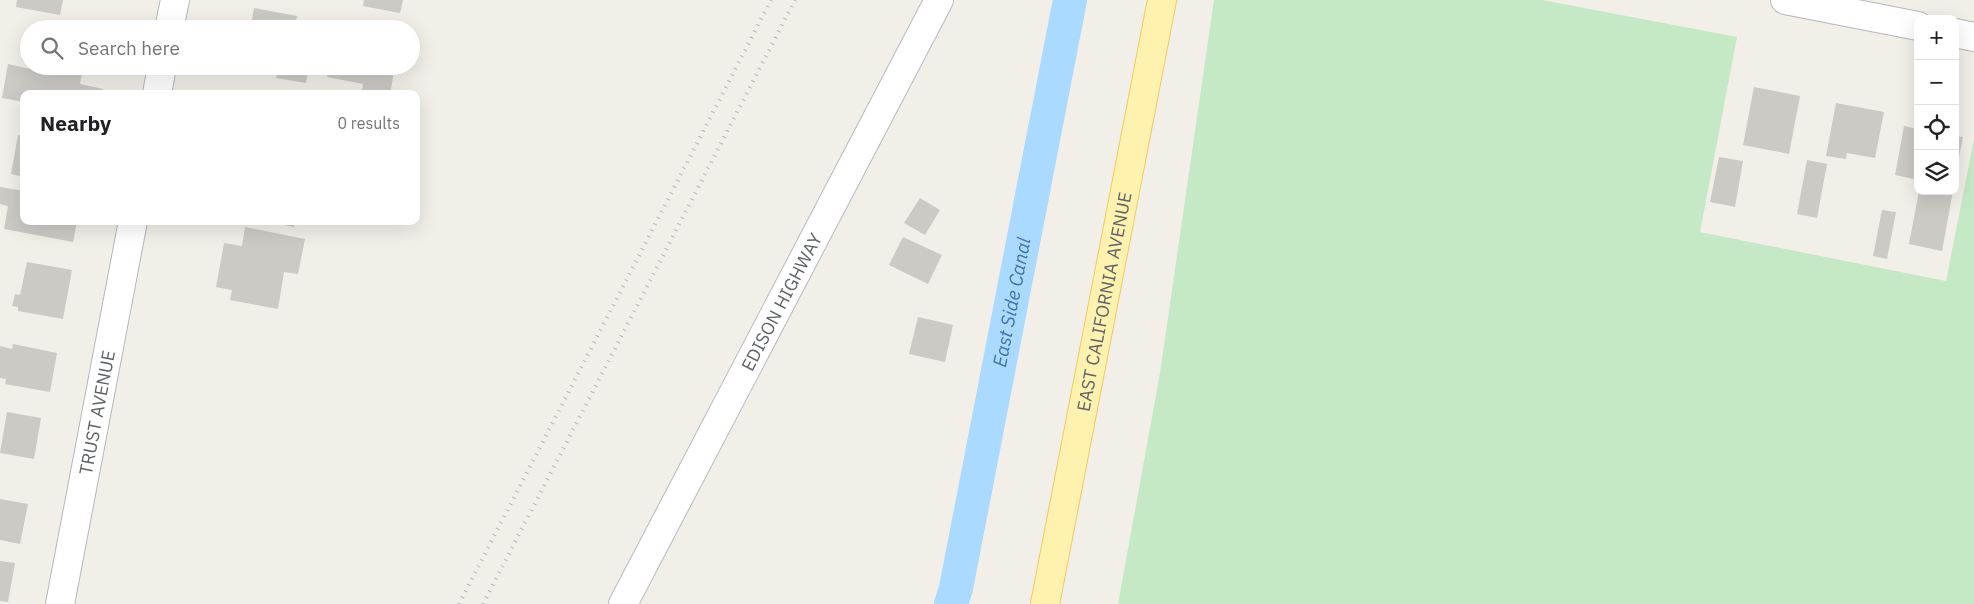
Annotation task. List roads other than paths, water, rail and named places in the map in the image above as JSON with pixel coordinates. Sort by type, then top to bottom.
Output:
[{"type":"main road","points":[[171,20],[175,0]]},
{"type":"main road","name":"EDISON HIGHWAY","points":[[623,604],[939,0]]},
{"type":"main road","name":"EAST CALIFORNIA AVENUE","points":[[1045,604],[1162,0]]},
{"type":"main road","points":[[1785,0],[1914,25]]},
{"type":"main road","points":[[1959,35],[1974,37]]},
{"type":"main road","points":[[158,90],[160,75]]},
{"type":"main road","name":"TRUST AVENUE","points":[[60,604],[132,225]]},
{"type":"waterway","name":"East Side Canal","points":[[951,604],[956,588],[1070,0]]},
{"type":"railway","points":[[459,604],[771,0]]},
{"type":"railway","points":[[483,604],[795,0]]}]
